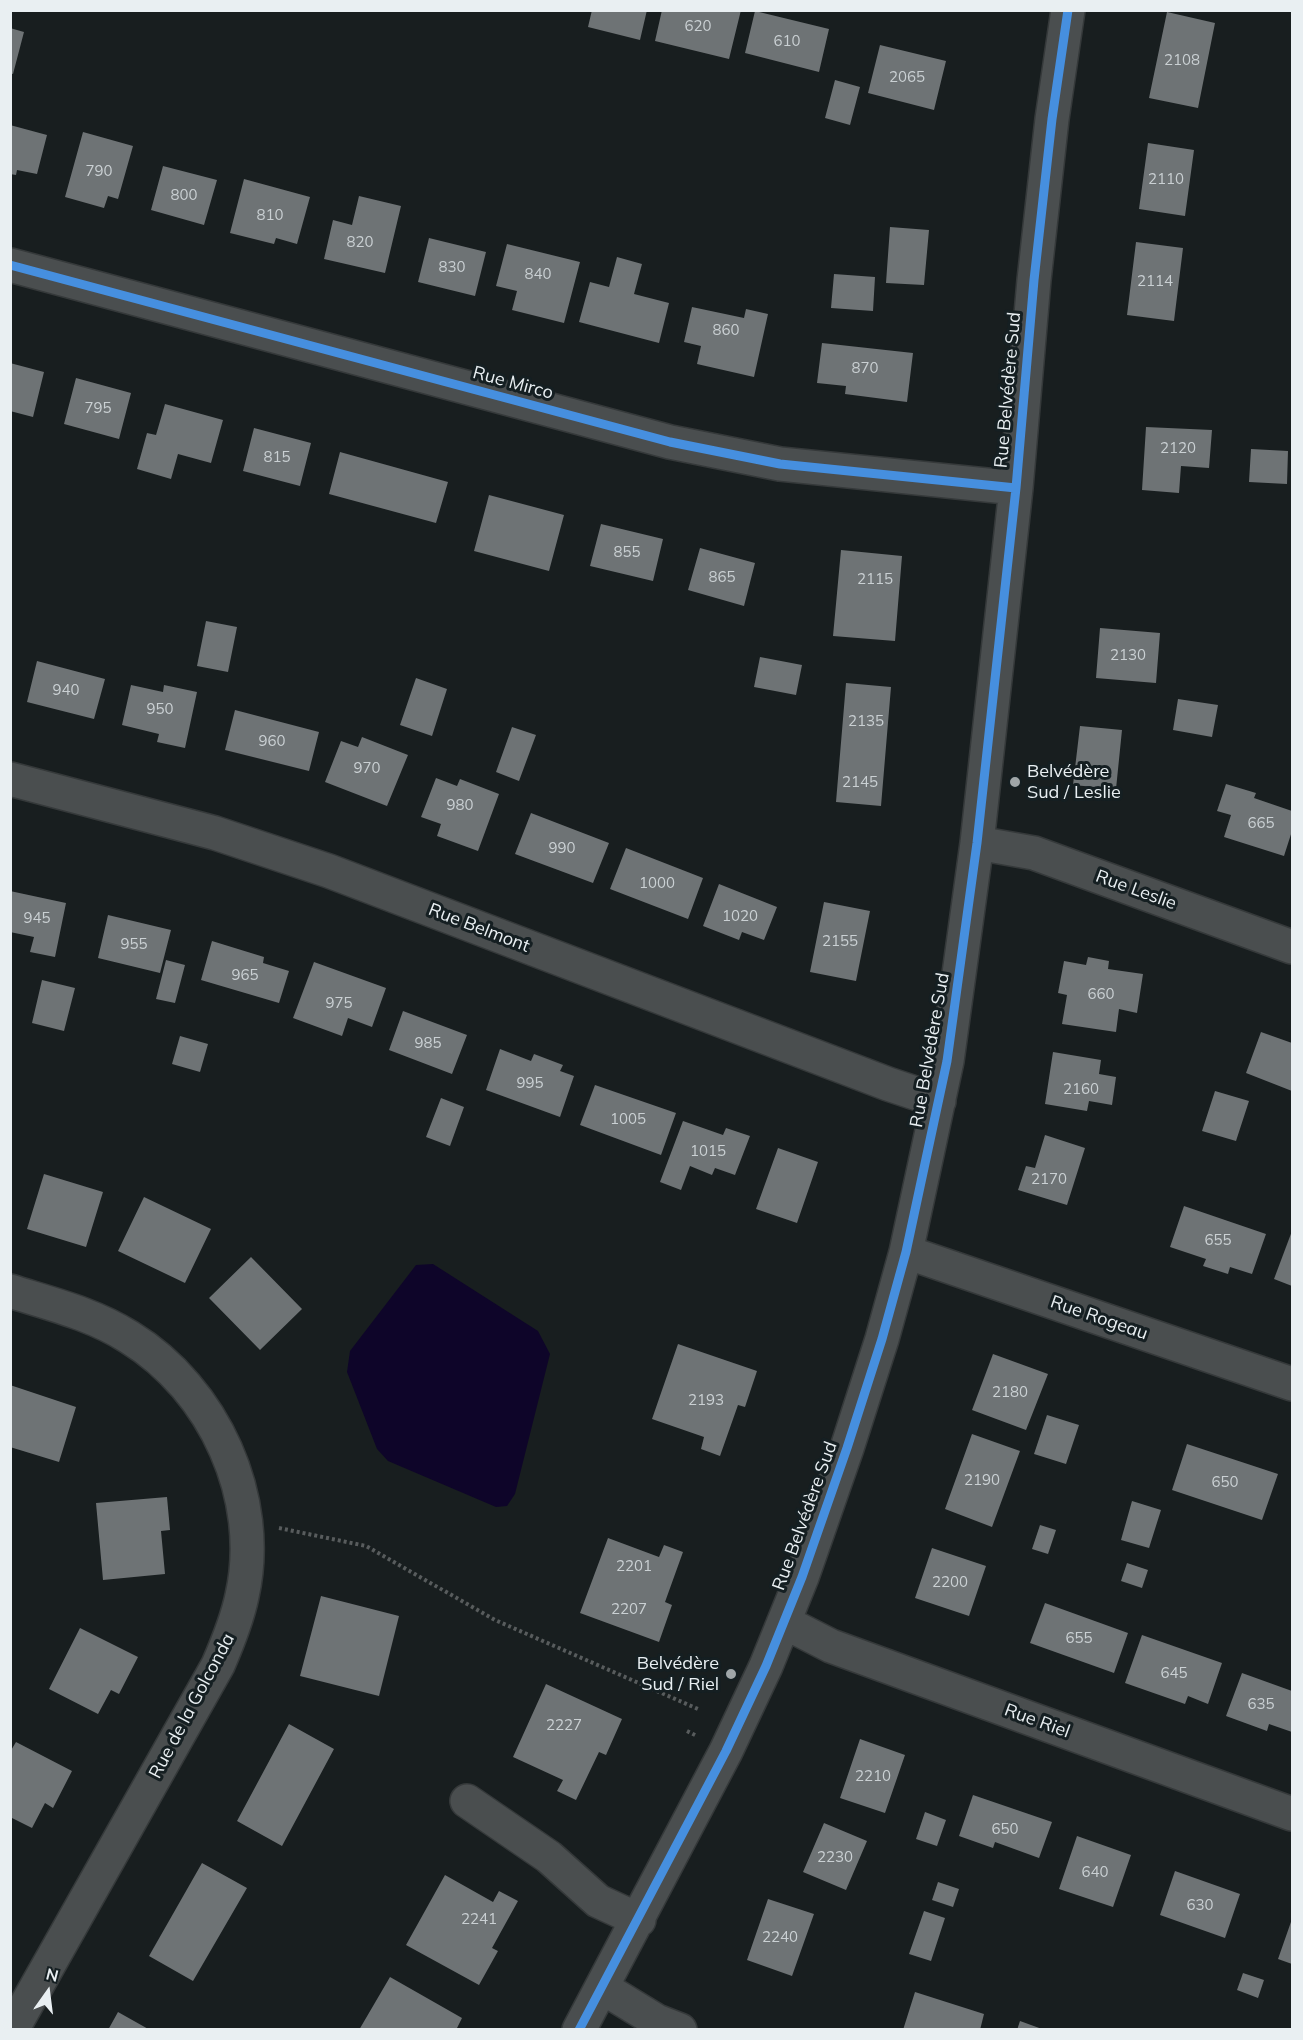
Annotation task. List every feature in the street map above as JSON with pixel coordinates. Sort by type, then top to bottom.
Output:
[{"type":"street","name":"Rue Belvédère Sud","points":[[579,2030],[639,1920],[726,1751],[766,1666],[802,1576],[847,1448],[882,1339],[906,1252],[947,1061],[977,843],[1016,488],[1034,280],[1052,119],[1068,10]]},
{"type":"street","name":"Rue Mirco","points":[[10,265],[690,447],[780,464],[1016,488]]},
{"type":"street","name":"Rue Belmont","points":[[10,779],[214,833],[329,871],[939,1101]]},
{"type":"street","name":"Rue Leslie","points":[[977,843],[1034,853],[1293,947]]},
{"type":"street","name":"Rue Rogeau","points":[[906,1252],[1293,1384]]},
{"type":"street","name":"Rue de la Golconda","points":[[10,1291],[96,1319],[129,1336],[160,1359],[186,1385],[209,1415],[226,1449],[238,1484],[246,1521],[247,1558],[243,1595],[233,1631],[218,1665],[12,2030]]},
{"type":"street","name":"Rue Riel","points":[[784,1622],[831,1646],[1293,1814]]},
{"type":"street","points":[[466,1801],[549,1857],[598,1901],[639,1920]]},
{"type":"street","points":[[603,1988],[657,2021],[680,2030]]},
{"type":"path","points":[[246,1521],[366,1546],[495,1620],[698,1709]]},
{"type":"shaded area","points":[[433,1264],[538,1331],[550,1354],[515,1494],[507,1506],[496,1507],[388,1461],[377,1449],[347,1372],[350,1351],[416,1265]]},
{"type":"building","points":[[592,10],[647,10],[640,40],[588,27]]},
{"type":"building","points":[[662,10],[741,10],[729,59],[655,41]]},
{"type":"building","points":[[755,11],[829,29],[819,72],[745,53]]},
{"type":"building","points":[[1167,12],[1215,23],[1198,108],[1149,98]]},
{"type":"building","points":[[10,28],[24,32],[13,74],[10,73]]},
{"type":"building","points":[[880,45],[946,61],[934,110],[868,93]]},
{"type":"building","points":[[835,80],[860,87],[850,125],[825,118]]},
{"type":"building","points":[[10,125],[47,135],[37,174],[17,170],[16,175],[10,174]]},
{"type":"building","points":[[83,132],[133,146],[118,199],[108,196],[104,208],[65,197]]},
{"type":"building","points":[[1148,143],[1194,150],[1185,216],[1139,209]]},
{"type":"building","points":[[163,166],[217,180],[204,225],[151,210]]},
{"type":"building","points":[[244,179],[310,197],[297,244],[276,238],[274,244],[230,233]]},
{"type":"building","points":[[359,196],[401,206],[385,273],[324,259],[333,220],[352,225]]},
{"type":"building","points":[[890,227],[929,230],[924,285],[886,283]]},
{"type":"building","points":[[429,238],[486,252],[475,296],[418,282]]},
{"type":"building","points":[[1136,242],[1183,248],[1174,321],[1127,315]]},
{"type":"building","points":[[507,244],[580,262],[564,323],[512,310],[517,291],[496,286]]},
{"type":"building","points":[[617,257],[642,264],[634,294],[669,303],[659,343],[579,322],[590,282],[609,287]]},
{"type":"building","points":[[834,274],[875,277],[873,311],[831,308]]},
{"type":"building","points":[[692,307],[744,318],[746,309],[768,314],[754,377],[697,364],[701,346],[684,342]]},
{"type":"building","points":[[822,343],[913,353],[907,402],[845,394],[846,386],[817,383]]},
{"type":"building","points":[[10,363],[44,372],[33,417],[10,411]]},
{"type":"building","points":[[76,378],[131,393],[119,439],[64,424]]},
{"type":"building","points":[[165,404],[223,420],[211,463],[178,454],[171,479],[137,469],[147,433],[156,435]]},
{"type":"building","points":[[1146,427],[1212,430],[1209,468],[1181,466],[1179,493],[1142,490]]},
{"type":"building","points":[[254,428],[311,443],[300,486],[243,471]]},
{"type":"building","points":[[1251,449],[1288,451],[1287,484],[1249,482]]},
{"type":"building","points":[[340,452],[448,482],[436,523],[329,494]]},
{"type":"building","points":[[489,495],[564,515],[549,571],[474,551]]},
{"type":"building","points":[[601,524],[663,539],[653,581],[590,566]]},
{"type":"building","points":[[700,548],[755,563],[744,606],[688,590]]},
{"type":"building","points":[[841,550],[902,556],[895,641],[833,636]]},
{"type":"building","points":[[206,621],[237,627],[228,672],[197,666]]},
{"type":"building","points":[[1100,628],[1160,633],[1156,683],[1096,678]]},
{"type":"building","points":[[760,657],[802,665],[796,695],[754,687]]},
{"type":"building","points":[[37,661],[105,679],[94,719],[27,702]]},
{"type":"building","points":[[416,678],[447,689],[432,736],[400,725]]},
{"type":"building","points":[[846,683],[891,687],[881,806],[836,802]]},
{"type":"building","points":[[131,685],[163,692],[164,685],[197,692],[185,748],[157,742],[159,734],[122,725]]},
{"type":"building","points":[[1178,699],[1218,705],[1212,737],[1173,730]]},
{"type":"building","points":[[235,710],[319,732],[309,771],[225,750]]},
{"type":"building","points":[[1080,726],[1122,730],[1116,789],[1073,785]]},
{"type":"building","points":[[512,727],[536,735],[519,781],[496,772]]},
{"type":"building","points":[[362,737],[408,755],[387,806],[325,782],[341,741],[358,747]]},
{"type":"building","points":[[436,778],[457,786],[460,779],[499,794],[478,851],[437,836],[441,824],[421,817]]},
{"type":"building","points":[[1226,784],[1256,793],[1254,798],[1292,811],[1292,831],[1284,856],[1224,837],[1231,815],[1217,811]]},
{"type":"building","points":[[531,813],[609,843],[593,883],[515,854]]},
{"type":"building","points":[[626,848],[703,878],[688,919],[610,889]]},
{"type":"building","points":[[719,884],[777,907],[764,940],[742,932],[739,940],[703,926]]},
{"type":"building","points":[[10,891],[66,903],[55,957],[30,952],[34,937],[10,932]]},
{"type":"building","points":[[824,902],[870,911],[856,981],[810,972]]},
{"type":"building","points":[[108,915],[171,930],[160,973],[98,958]]},
{"type":"building","points":[[212,941],[264,957],[263,963],[289,971],[279,1003],[201,980]]},
{"type":"building","points":[[1088,957],[1109,961],[1108,969],[1143,974],[1137,1013],[1119,1009],[1116,1032],[1062,1024],[1067,995],[1058,993],[1064,961],[1086,965]]},
{"type":"building","points":[[166,960],[185,965],[175,1003],[156,999]]},
{"type":"building","points":[[314,962],[386,988],[372,1027],[348,1018],[342,1036],[293,1018]]},
{"type":"building","points":[[42,980],[75,988],[64,1031],[32,1023]]},
{"type":"building","points":[[403,1011],[467,1035],[452,1074],[389,1050]]},
{"type":"building","points":[[1261,1032],[1292,1043],[1292,1091],[1246,1073]]},
{"type":"building","points":[[180,1036],[208,1044],[200,1072],[172,1064]]},
{"type":"building","points":[[500,1049],[531,1061],[534,1054],[563,1065],[560,1071],[574,1076],[560,1117],[486,1090]]},
{"type":"building","points":[[1053,1052],[1101,1060],[1099,1074],[1116,1077],[1112,1105],[1089,1101],[1087,1111],[1045,1104]]},
{"type":"building","points":[[595,1085],[676,1113],[661,1155],[580,1125]]},
{"type":"building","points":[[1215,1091],[1249,1101],[1236,1141],[1202,1131]]},
{"type":"building","points":[[441,1098],[464,1107],[450,1146],[426,1137]]},
{"type":"building","points":[[683,1121],[723,1135],[726,1128],[750,1136],[735,1175],[715,1168],[712,1175],[690,1166],[681,1190],[660,1182]]},
{"type":"building","points":[[1045,1135],[1085,1148],[1067,1205],[1018,1190],[1026,1166],[1035,1168]]},
{"type":"building","points":[[778,1148],[818,1162],[797,1223],[756,1209]]},
{"type":"building","points":[[44,1174],[103,1192],[86,1247],[27,1229]]},
{"type":"building","points":[[144,1197],[211,1229],[185,1283],[118,1251]]},
{"type":"building","points":[[1184,1206],[1266,1234],[1252,1274],[1230,1267],[1228,1274],[1203,1266],[1206,1259],[1170,1247]]},
{"type":"building","points":[[1292,1231],[1292,1286],[1274,1279]]},
{"type":"building","points":[[251,1257],[302,1309],[260,1350],[209,1298]]},
{"type":"building","points":[[678,1344],[757,1371],[745,1407],[738,1405],[720,1456],[701,1449],[704,1437],[652,1419]]},
{"type":"building","points":[[993,1354],[1048,1374],[1026,1430],[972,1410]]},
{"type":"building","points":[[10,1385],[76,1407],[59,1462],[10,1447]]},
{"type":"building","points":[[1047,1415],[1079,1425],[1066,1464],[1034,1454]]},
{"type":"building","points":[[972,1434],[1020,1451],[992,1527],[945,1509]]},
{"type":"building","points":[[1187,1444],[1278,1474],[1262,1520],[1172,1490]]},
{"type":"building","points":[[167,1497],[170,1530],[161,1531],[165,1574],[103,1580],[96,1503]]},
{"type":"building","points":[[1132,1501],[1161,1510],[1149,1548],[1121,1540]]},
{"type":"building","points":[[1040,1525],[1056,1530],[1048,1554],[1032,1549]]},
{"type":"building","points":[[608,1538],[659,1557],[664,1545],[683,1552],[665,1602],[672,1605],[659,1642],[580,1613]]},
{"type":"building","points":[[932,1548],[986,1566],[969,1616],[915,1598]]},
{"type":"building","points":[[1127,1563],[1148,1570],[1142,1588],[1121,1581]]},
{"type":"building","points":[[321,1596],[399,1616],[379,1696],[300,1676]]},
{"type":"building","points":[[1045,1603],[1128,1633],[1114,1673],[1030,1643]]},
{"type":"building","points":[[80,1628],[138,1657],[119,1694],[111,1690],[98,1714],[49,1689]]},
{"type":"building","points":[[1142,1635],[1222,1663],[1208,1704],[1188,1696],[1185,1704],[1125,1683]]},
{"type":"building","points":[[1242,1673],[1292,1691],[1292,1732],[1269,1724],[1267,1731],[1226,1716]]},
{"type":"building","points":[[546,1684],[622,1719],[606,1755],[599,1752],[576,1800],[557,1791],[563,1780],[513,1757]]},
{"type":"building","points":[[289,1724],[334,1749],[282,1846],[237,1821]]},
{"type":"building","points":[[860,1739],[905,1755],[885,1813],[840,1798]]},
{"type":"building","points":[[16,1742],[72,1771],[53,1808],[45,1803],[32,1828],[10,1817],[10,1752]]},
{"type":"building","points":[[973,1795],[1052,1822],[1039,1858],[995,1842],[993,1848],[959,1836]]},
{"type":"building","points":[[925,1812],[946,1820],[937,1846],[916,1839]]},
{"type":"building","points":[[824,1823],[867,1841],[846,1890],[803,1872]]},
{"type":"building","points":[[1077,1836],[1131,1855],[1113,1907],[1059,1889]]},
{"type":"building","points":[[202,1863],[247,1888],[193,1981],[149,1956]]},
{"type":"building","points":[[1175,1871],[1240,1894],[1225,1938],[1160,1915]]},
{"type":"building","points":[[445,1875],[493,1902],[499,1891],[518,1901],[492,1948],[498,1951],[479,1985],[406,1945]]},
{"type":"building","points":[[938,1882],[959,1889],[953,1907],[932,1900]]},
{"type":"building","points":[[768,1899],[814,1914],[792,1976],[747,1960]]},
{"type":"building","points":[[924,1911],[945,1918],[931,1961],[909,1954]]},
{"type":"building","points":[[1292,1919],[1292,1964],[1278,1959]]},
{"type":"building","points":[[1243,1973],[1264,1980],[1258,1998],[1237,1990]]},
{"type":"building","points":[[390,1977],[462,2018],[456,2030],[359,2030]]},
{"type":"building","points":[[915,1992],[984,2014],[980,2030],[903,2030]]},
{"type":"building","points":[[118,2012],[150,2030],[108,2030]]},
{"type":"building","points":[[1020,2021],[1042,2029],[1042,2030],[1017,2030]]},
{"type":"cycle path","points":[[579,2030],[726,1751],[766,1666],[802,1577],[847,1448],[882,1339],[906,1252],[947,1061],[977,843],[1016,488],[1034,280],[1052,119],[1068,10]]},
{"type":"cycle path","points":[[10,265],[670,442],[780,464],[1016,488]]},
{"type":"place","name":"Belvédère Sud / Leslie","points":[[1015,782]]},
{"type":"place","name":"Belvédère Sud / Riel","points":[[731,1674]]}]
